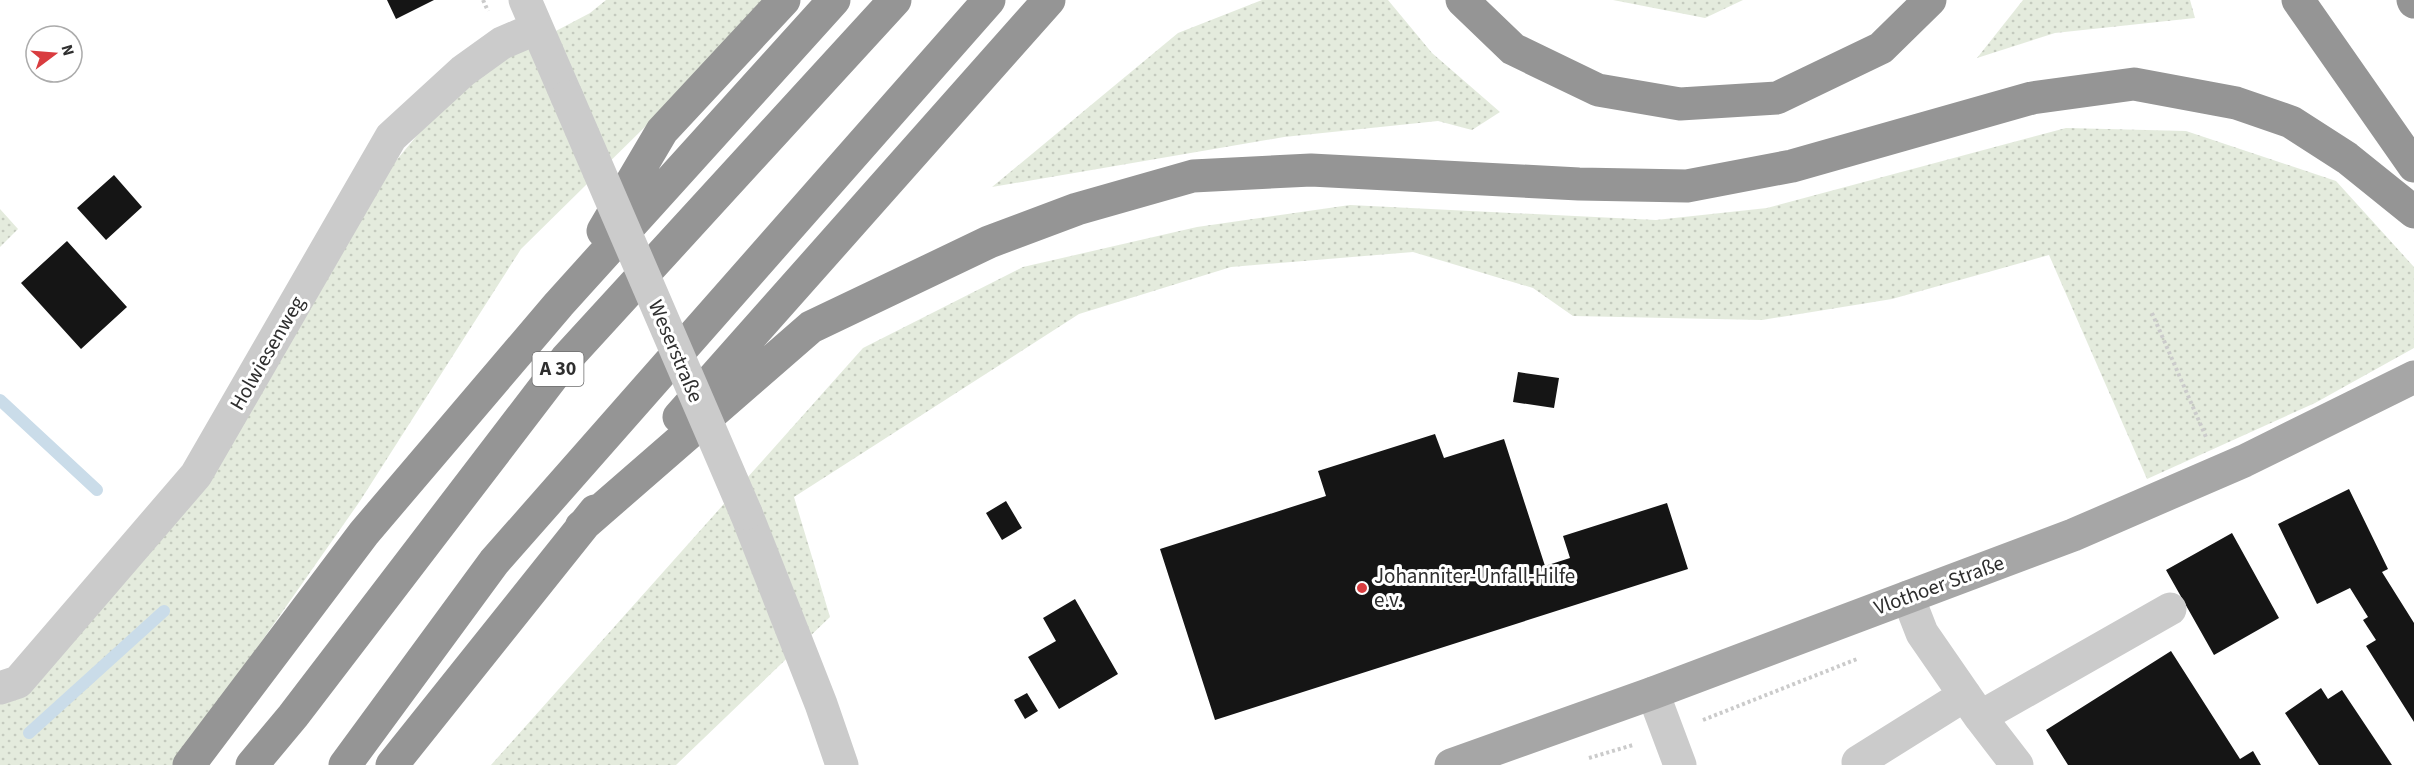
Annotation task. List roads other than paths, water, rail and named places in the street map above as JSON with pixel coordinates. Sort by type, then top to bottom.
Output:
[{"type":"highway","points":[[559,304],[662,131],[784,0]]},
{"type":"highway","points":[[189,765],[364,533],[559,304],[834,0]]},
{"type":"highway","name":"A 30","points":[[252,765],[566,359],[896,0]]},
{"type":"highway","points":[[345,765],[494,562],[989,0]]},
{"type":"highway","points":[[392,765],[581,527],[1049,0]]},
{"type":"highway","points":[[1462,0],[1513,49],[1598,90],[1680,104],[1777,98],[1881,48],[1930,0]]},
{"type":"highway","points":[[2298,0],[2414,166]]},
{"type":"highway","points":[[581,527],[811,327],[989,242],[1077,209],[1193,176],[1311,170],[1579,184],[1687,186],[1792,166],[2032,98],[2134,84],[2236,103],[2291,122],[2347,158],[2414,212]]},
{"type":"main road","name":"Vlothoer Straße","points":[[1451,765],[1653,693],[2073,535],[2244,461],[2414,377]]},
{"type":"street","name":"Weserstraße","points":[[531,14],[746,513],[821,704],[842,765]]},
{"type":"street","name":"Holwiesenweg","points":[[0,688],[18,682],[196,475],[391,138],[463,71],[502,43],[531,14]]},
{"type":"street","points":[[1908,597],[1922,633],[2017,765]]},
{"type":"street","points":[[1858,762],[2170,609]]},
{"type":"street","points":[[1653,693],[1680,765]]},
{"type":"street","name":"Weserstraße","points":[[821,704],[858,765]]},
{"type":"waterway","points":[[0,400],[97,490]]},
{"type":"waterway","points":[[29,733],[164,611]]},
{"type":"place","name":"Johanniter-Unfall-Hilfe e.v.","points":[[1362,588]]}]
